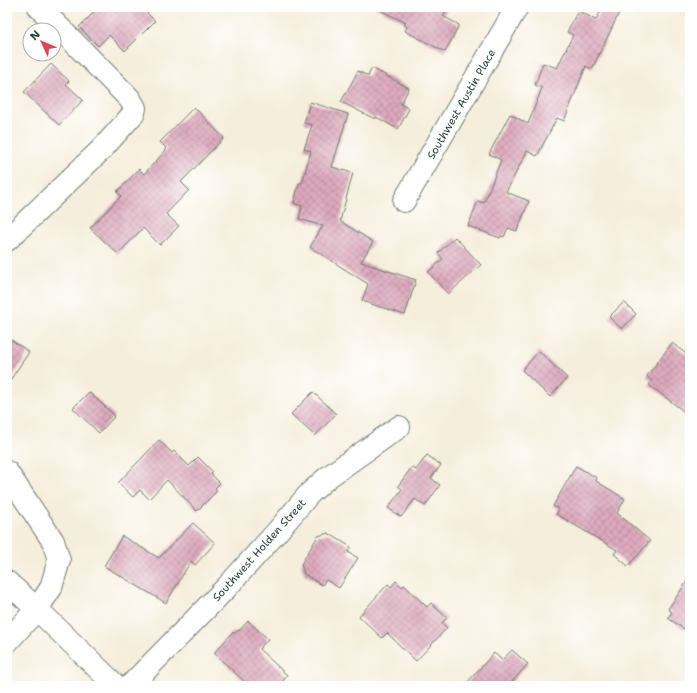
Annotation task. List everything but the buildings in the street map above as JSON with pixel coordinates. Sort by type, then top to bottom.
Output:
[{"type":"street","points":[[7,240],[102,149],[134,113],[135,108],[130,99],[38,7]]},
{"type":"street","name":"Southwest Austin Place","points":[[404,201],[517,7]]},
{"type":"street","name":"Southwest Holden Street","points":[[130,686],[226,588],[310,493],[328,477],[399,426]]},
{"type":"street","points":[[7,472],[53,541],[59,560],[51,588],[36,610],[7,642]]},
{"type":"street","points":[[7,582],[116,686]]}]
